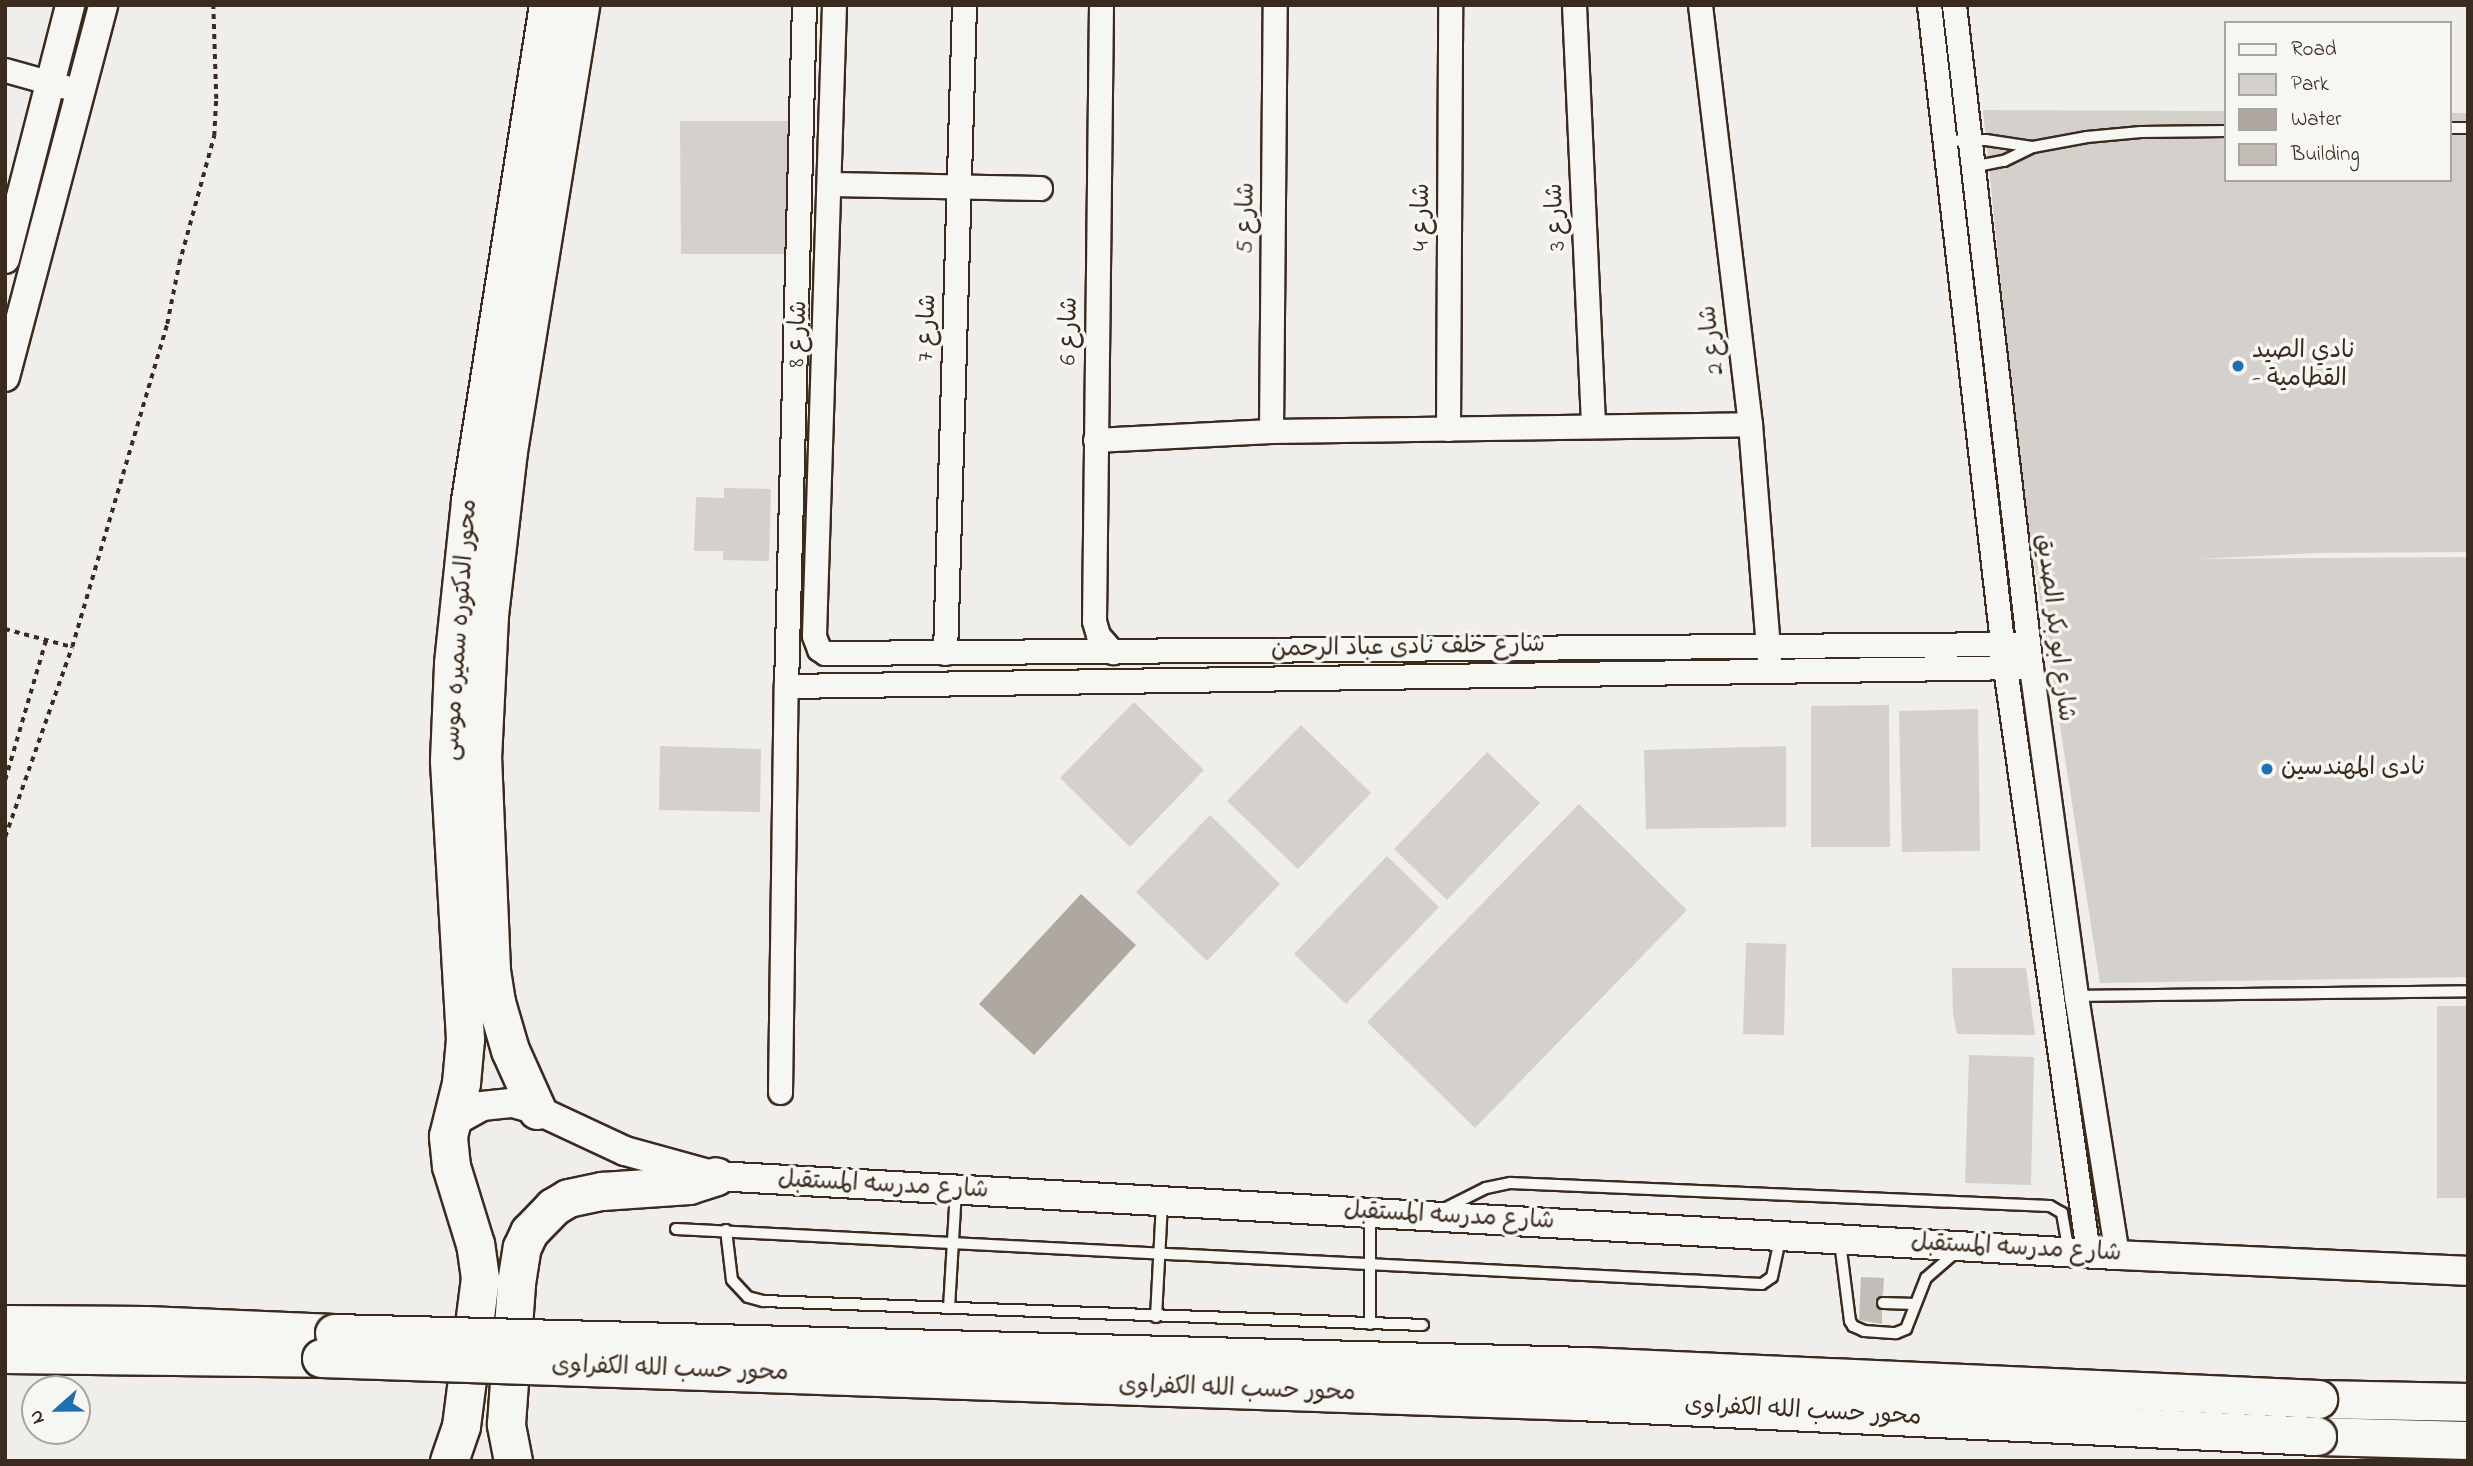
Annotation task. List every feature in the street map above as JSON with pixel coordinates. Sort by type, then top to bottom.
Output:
[{"type":"main road","name":"محور الدكتوره سميره موسى","points":[[449,1458],[461,1426],[480,1278],[475,1244],[451,1166],[448,1136],[461,1083],[466,1039],[449,760],[456,629],[470,500],[548,5]]},
{"type":"main road","name":"محور الدكتوره سميره موسى","points":[[537,1110],[510,1050],[495,991],[482,759],[489,615],[508,451],[580,5]]},
{"type":"main road","points":[[513,1461],[506,1424],[516,1283],[522,1247],[529,1232],[546,1213],[568,1198],[602,1191],[689,1185],[716,1176]]},
{"type":"main road","name":"محور حسب الله الكفراوى","points":[[5,1324],[146,1325],[328,1346],[2317,1436],[2468,1440]]},
{"type":"main road","name":"محور حسب الله الكفراوى","points":[[5,1354],[328,1346],[1586,1366],[2318,1399],[2468,1402]]},
{"type":"street","points":[[5,259],[70,5]]},
{"type":"street","points":[[5,377],[13,327],[103,5]]},
{"type":"street","points":[[780,1092],[786,686],[804,5]]},
{"type":"street","name":"شارع 8","points":[[832,654],[819,649],[814,636],[834,5]]},
{"type":"street","name":"شارع 7","points":[[945,653],[964,5]]},
{"type":"street","name":"شارع 6","points":[[1101,5],[1095,627],[1104,652]]},
{"type":"street","name":"شارع 5","points":[[1271,431],[1275,5]]},
{"type":"street","name":"شارع 4","points":[[1448,429],[1450,5]]},
{"type":"street","name":"شارع 3","points":[[1574,5],[1593,426]]},
{"type":"street","name":"شارع 2","points":[[1700,5],[1750,424],[1770,669]]},
{"type":"street","points":[[1929,5],[2005,668],[2082,1209],[2078,1253]]},
{"type":"street","name":"شارع ابو بكر الصديق","points":[[1954,5],[2028,644],[2077,996],[2117,1255]]},
{"type":"street","points":[[5,70],[79,91]]},
{"type":"street","points":[[830,184],[1040,188]]},
{"type":"street","points":[[1095,440],[1271,431],[1750,424]]},
{"type":"street","name":"شارع خلف نادى عباد الرحمن","points":[[832,654],[2028,644]]},
{"type":"street","points":[[1096,679],[1104,652]]},
{"type":"street","name":"شارع خلف نادى عباد الرحمن","points":[[786,686],[1096,679],[2031,667]]},
{"type":"street","name":"شارع مدرسه المستقبل","points":[[450,1124],[491,1104],[513,1103],[537,1110],[625,1151],[716,1176],[2078,1253],[2468,1271]]},
{"type":"street","points":[[2082,1209],[2110,1210]]},
{"type":"lane","points":[[1945,141],[1970,139],[2034,147],[2141,132],[2224,131]]},
{"type":"lane","points":[[1948,169],[2004,161],[2034,147]]},
{"type":"lane","points":[[2077,996],[2468,992]]},
{"type":"lane","points":[[1430,1216],[1486,1188],[1510,1183],[2050,1206],[2062,1213],[2078,1253]]},
{"type":"lane","points":[[949,1308],[956,1190]]},
{"type":"lane","points":[[1156,1317],[1162,1200]]},
{"type":"lane","points":[[1370,1213],[1370,1324]]},
{"type":"lane","points":[[676,1229],[1766,1284],[1772,1278],[1780,1236]]},
{"type":"lane","points":[[726,1230],[732,1280],[748,1297],[763,1301],[1423,1325]]},
{"type":"lane","points":[[1839,1239],[1854,1302],[1853,1326],[1864,1331],[1896,1333],[1908,1326],[1931,1271],[1964,1246]]},
{"type":"lane","points":[[1883,1303],[1915,1304]]},
{"type":"path","points":[[5,837],[72,647],[152,379],[179,264],[214,136],[216,99],[213,5]]},
{"type":"path","points":[[5,629],[72,647]]},
{"type":"path","points":[[5,780],[46,640]]},
{"type":"green space","points":[[1983,110],[2224,111],[2224,182],[2452,182],[2452,113],[2468,113],[2468,552],[2317,553],[2198,559],[2468,557],[2468,977],[2100,983],[2035,566],[2030,566]]},
{"type":"green space","points":[[680,121],[794,121],[795,254],[681,254]]},
{"type":"green space","points":[[724,488],[771,489],[769,561],[723,560],[723,551],[694,551],[696,497],[724,498]]},
{"type":"green space","points":[[1134,702],[1204,770],[1130,847],[1060,778]]},
{"type":"green space","points":[[1889,705],[1890,847],[1811,847],[1811,706]]},
{"type":"green space","points":[[1978,709],[1980,851],[1902,852],[1899,711]]},
{"type":"green space","points":[[1301,725],[1371,793],[1298,869],[1227,801]]},
{"type":"green space","points":[[660,746],[761,749],[760,812],[659,810]]},
{"type":"green space","points":[[1786,746],[1786,827],[1646,829],[1644,750]]},
{"type":"green space","points":[[1487,752],[1540,803],[1447,900],[1394,849]]},
{"type":"green space","points":[[1579,804],[1687,910],[1475,1128],[1367,1022]]},
{"type":"green space","points":[[1210,815],[1280,884],[1207,961],[1136,892]]},
{"type":"green space","points":[[1387,856],[1439,907],[1346,1004],[1294,954]]},
{"type":"green space","points":[[1746,943],[1786,944],[1784,1035],[1743,1034]]},
{"type":"green space","points":[[1952,968],[2026,968],[2035,1035],[1957,1034],[1953,1014]]},
{"type":"green space","points":[[2437,1006],[2468,1006],[2468,1198],[2437,1198]]},
{"type":"green space","points":[[1969,1055],[2034,1057],[2031,1185],[1965,1183]]},
{"type":"water","points":[[1081,894],[1136,945],[1034,1055],[979,1004]]},
{"type":"building","points":[[1861,1277],[1884,1278],[1883,1295],[1875,1302],[1882,1311],[1882,1324],[1859,1320]]},
{"type":"place","name":"نادي الصيد - القطامية","points":[[2238,366]]},
{"type":"place","name":"نادى المهندسين","points":[[2267,769]]}]
